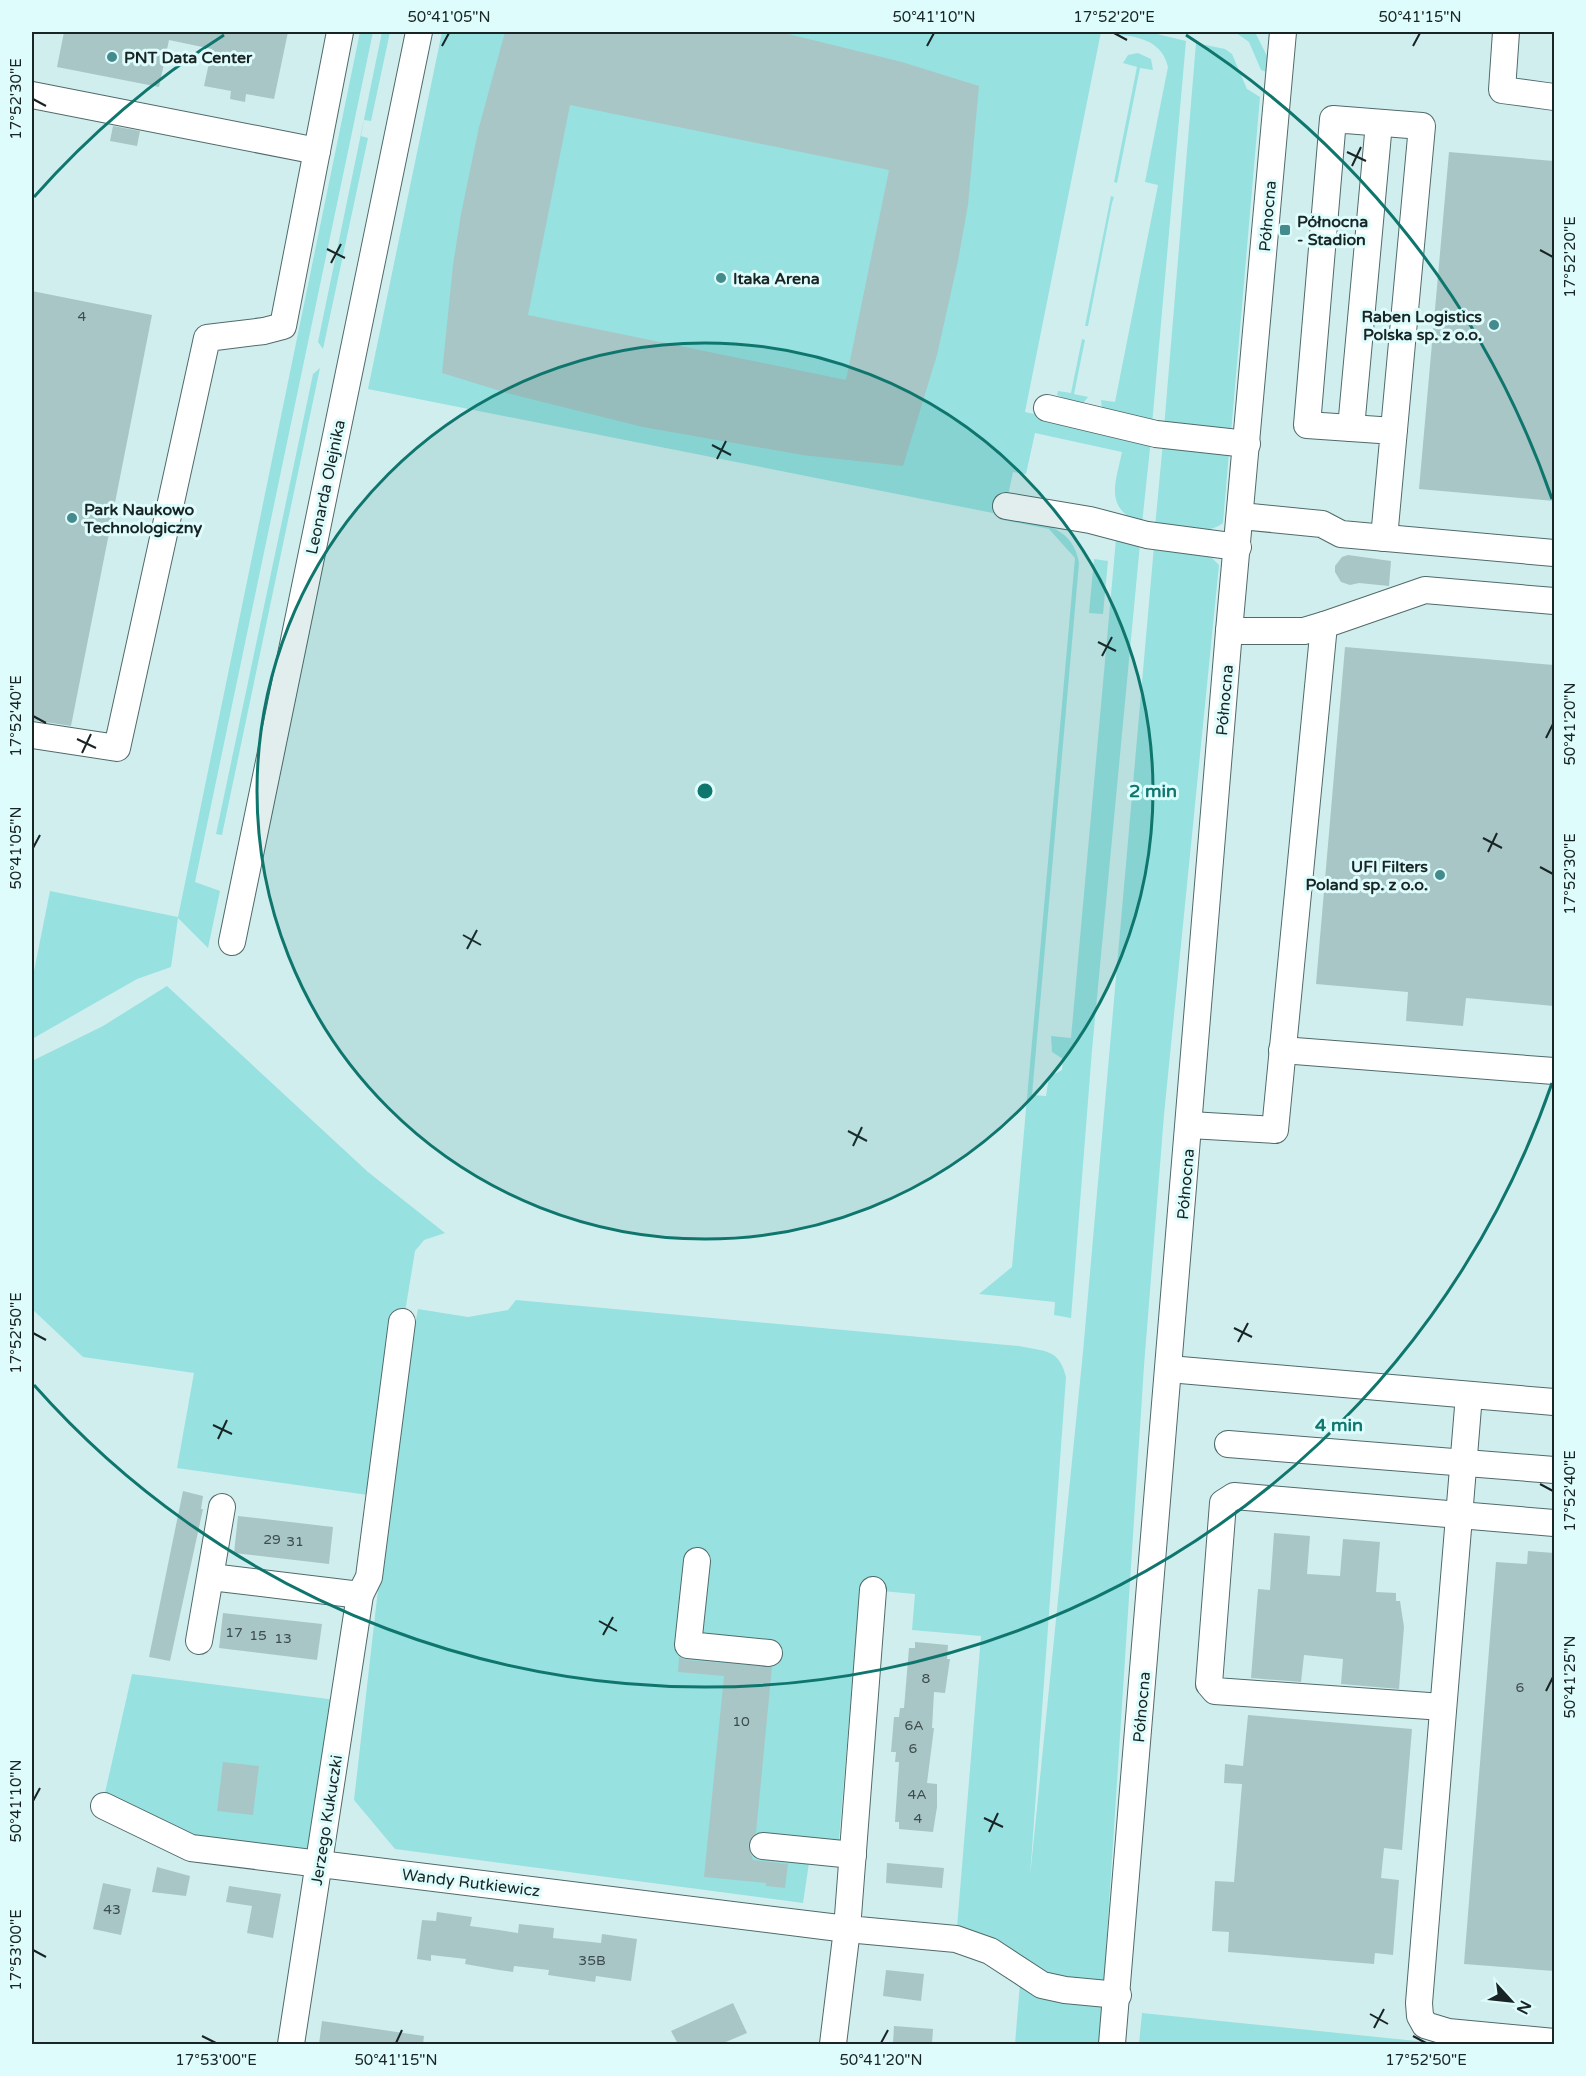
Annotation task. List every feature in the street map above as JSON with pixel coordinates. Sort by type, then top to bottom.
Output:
[{"type":"street","points":[[32,735],[117,748],[207,338],[264,331],[283,326],[340,32]]},
{"type":"street","name":"Leonarda Olejnika","points":[[232,942],[419,32]]},
{"type":"street","points":[[1263,32],[1280,66]]},
{"type":"street","name":"Północna","points":[[1112,2044],[1118,1995],[1229,631],[1283,32]]},
{"type":"street","points":[[1506,32],[1502,90],[1554,96]]},
{"type":"street","points":[[32,95],[317,151]]},
{"type":"street","points":[[1384,538],[1394,431],[1422,126],[1334,118],[1307,425],[1394,431]]},
{"type":"street","points":[[1351,428],[1379,123]]},
{"type":"street","points":[[1047,408],[1156,434],[1247,444]]},
{"type":"street","points":[[1006,506],[1090,520],[1147,535],[1238,547]]},
{"type":"street","points":[[1241,516],[1322,524],[1341,534],[1554,553]]},
{"type":"street","points":[[1229,631],[1304,631],[1425,590],[1554,601]]},
{"type":"street","points":[[1190,1125],[1275,1130],[1324,625]]},
{"type":"street","points":[[1282,1050],[1554,1071]]},
{"type":"street","name":"Jerzego Kukuczki","points":[[291,2044],[360,1595],[369,1577],[402,1322]]},
{"type":"street","points":[[1169,1369],[1554,1402]]},
{"type":"street","points":[[1469,1395],[1419,2003],[1420,2016],[1425,2025],[1448,2032],[1554,2042]]},
{"type":"street","points":[[1228,1444],[1554,1470]]},
{"type":"street","points":[[1443,1707],[1215,1691],[1209,1684],[1223,1503],[1234,1496],[1554,1523]]},
{"type":"street","points":[[199,1641],[222,1507]]},
{"type":"street","points":[[697,1561],[688,1645],[769,1653]]},
{"type":"street","points":[[211,1577],[360,1595]]},
{"type":"street","points":[[833,2044],[847,1929],[873,1590]]},
{"type":"street","name":"Wandy Rutkiewicz","points":[[104,1806],[191,1848],[847,1929],[956,1939],[990,1951],[1022,1971],[1033,1981],[1054,1988],[1118,1995]]},
{"type":"street","points":[[763,1846],[853,1854]]},
{"type":"shaded area","points":[[360,32],[373,32],[195,882],[220,891],[208,948],[178,918],[171,967],[137,979],[32,1039],[32,981],[50,891],[178,917]]},
{"type":"shaded area","points":[[382,32],[390,32],[371,121],[364,120],[361,136],[368,138],[323,349],[318,342]]},
{"type":"shaded area","name":"Itaka Arena","points":[[442,32],[1101,32],[1025,412],[1151,439],[1142,524],[1130,518],[1117,503],[1115,485],[1122,452],[1035,433],[1026,474],[1013,472],[1004,515],[1040,523],[1061,533],[1075,550],[1079,563],[1032,1095],[1046,1096],[1049,1077],[1062,1070],[1063,1059],[1052,1052],[1051,1036],[1071,1038],[1116,539],[1140,544],[1092,1050],[1071,1318],[1054,1315],[1055,1302],[979,1294],[1012,1267],[1075,558],[1049,529],[1003,520],[1003,515],[368,389]]},
{"type":"shaded area","points":[[1105,32],[1149,32],[1186,41],[1152,425],[1102,409],[1101,400],[1115,402],[1158,185],[1145,182],[1168,67],[1159,49],[1152,44],[1135,37]]},
{"type":"shaded area","points":[[1235,32],[1255,32],[1268,58],[1270,73],[1261,70],[1249,42]]},
{"type":"shaded area","points":[[1196,43],[1225,49],[1232,54],[1247,89],[1260,97],[1231,433],[1164,428]]},
{"type":"shaded area","points":[[1138,53],[1151,59],[1153,70],[1140,68],[1117,183],[1114,182],[1137,67],[1123,63],[1128,55]]},
{"type":"shaded area","points":[[1111,196],[1114,197],[1088,326],[1085,326]]},
{"type":"shaded area","points":[[1082,339],[1085,340],[1074,394],[1088,397],[1081,406],[1057,395],[1058,391],[1071,393]]},
{"type":"shaded area","points":[[320,368],[222,835],[216,834],[313,374]]},
{"type":"shaded area","points":[[1163,442],[1229,452],[1223,523],[1199,531],[1155,527]]},
{"type":"shaded area","points":[[1154,546],[1209,555],[1219,565],[1164,1115],[1144,1366],[1100,2044],[1015,2044],[1021,1971],[956,1939],[981,1636],[912,1630],[915,1594],[860,1589],[837,1864],[809,1863],[803,1903],[395,1849],[354,1800],[396,1432],[418,1309],[468,1317],[508,1310],[516,1300],[1019,1346],[1055,1356],[1066,1377],[1030,1877],[1083,1352]]},
{"type":"shaded area","points":[[1094,559],[1108,561],[1103,614],[1089,613]]},
{"type":"shaded area","points":[[167,986],[368,1172],[445,1233],[424,1240],[415,1251],[375,1496],[177,1468],[194,1373],[83,1357],[32,1309],[32,1061],[103,1026]]},
{"type":"shaded area","points":[[132,1674],[344,1701],[320,1863],[191,1848],[102,1806]]},
{"type":"shaded area","points":[[1142,2013],[1446,2044],[1139,2044]]},
{"type":"building","points":[[64,32],[288,32],[274,99],[246,94],[245,102],[230,99],[231,91],[204,86],[212,49],[169,40],[159,87],[57,67]]},
{"type":"building","points":[[505,32],[780,32],[902,62],[979,86],[968,205],[958,261],[937,355],[903,466],[803,455],[643,427],[507,393],[442,373],[453,265],[479,127]],"holes":[[[570,105],[889,170],[846,380],[528,315]]]},
{"type":"building","points":[[113,126],[140,131],[137,146],[110,141]]},
{"type":"building","name":"Raben Logistics Polska sp. z o.o.","points":[[1449,152],[1554,161],[1554,501],[1419,489]]},
{"type":"building","name":"Park Naukowo Technologiczny","points":[[32,291],[152,315],[71,726],[32,720]]},
{"type":"building","points":[[1348,555],[1391,561],[1389,586],[1359,583],[1350,585],[1341,582],[1335,572],[1335,566],[1342,557]]},
{"type":"building","name":"UFI Filters Poland sp. z o.o.","points":[[1345,647],[1554,665],[1554,1006],[1466,998],[1463,1026],[1406,1021],[1408,992],[1316,984]]},
{"type":"building","points":[[183,1491],[203,1496],[201,1509],[203,1509],[170,1661],[149,1657]]},
{"type":"building","points":[[238,1516],[333,1527],[329,1564],[234,1553]]},
{"type":"building","points":[[1274,1533],[1310,1536],[1307,1574],[1340,1576],[1343,1539],[1380,1542],[1376,1592],[1396,1593],[1396,1601],[1400,1601],[1404,1627],[1399,1689],[1341,1684],[1343,1659],[1304,1655],[1301,1682],[1251,1678],[1258,1589],[1270,1590]]},
{"type":"building","points":[[1528,1551],[1554,1553],[1554,1971],[1464,1964],[1496,1562],[1527,1564]]},
{"type":"building","points":[[223,1613],[322,1624],[317,1660],[219,1648]]},
{"type":"building","points":[[915,1642],[948,1645],[947,1659],[950,1659],[945,1693],[934,1692],[932,1728],[934,1728],[927,1783],[937,1784],[937,1807],[933,1832],[899,1829],[899,1822],[895,1822],[899,1762],[895,1762],[896,1752],[891,1752],[894,1717],[899,1717],[900,1708],[904,1708],[909,1648],[915,1648]]},
{"type":"building","points":[[679,1657],[687,1660],[772,1667],[756,1833],[748,1845],[753,1860],[788,1864],[785,1888],[766,1886],[766,1883],[704,1877],[724,1676],[678,1672]]},
{"type":"building","points":[[1248,1715],[1412,1729],[1402,1850],[1384,1848],[1381,1878],[1399,1880],[1393,1955],[1375,1953],[1374,1964],[1228,1952],[1229,1932],[1212,1931],[1215,1881],[1234,1882],[1242,1784],[1224,1783],[1225,1764],[1243,1766]]},
{"type":"building","points":[[223,1762],[259,1766],[253,1815],[217,1811]]},
{"type":"building","points":[[887,1863],[944,1868],[942,1888],[886,1883]]},
{"type":"building","points":[[157,1867],[190,1876],[186,1896],[152,1892]]},
{"type":"building","points":[[103,1883],[131,1889],[121,1935],[93,1929]]},
{"type":"building","points":[[229,1886],[281,1894],[273,1938],[247,1933],[252,1906],[226,1902]]},
{"type":"building","points":[[437,1912],[472,1917],[470,1926],[518,1933],[519,1924],[554,1928],[553,1938],[601,1943],[602,1934],[637,1939],[631,1981],[596,1976],[595,1982],[548,1975],[549,1970],[514,1966],[513,1972],[465,1964],[466,1959],[431,1955],[431,1961],[417,1959],[422,1920],[436,1921]]},
{"type":"building","points":[[886,1970],[924,1974],[921,2001],[883,1996]]},
{"type":"building","points":[[733,2003],[747,2033],[721,2044],[678,2044],[671,2031]]},
{"type":"building","points":[[322,2021],[424,2036],[423,2044],[319,2044]]},
{"type":"building","points":[[894,2026],[933,2029],[932,2044],[893,2044]]},
{"type":"place","name":"PNT Data Center","points":[[112,57]]},
{"type":"place","name":"Północna - Stadion","points":[[1285,230]]},
{"type":"place","name":"Itaka Arena","points":[[721,278]]},
{"type":"place","name":"Raben Logistics Polska sp. z o.o.","points":[[1494,325]]},
{"type":"place","name":"Park Naukowo Technologiczny","points":[[72,518]]},
{"type":"place","name":"UFI Filters Poland sp. z o.o.","points":[[1440,875]]}]
